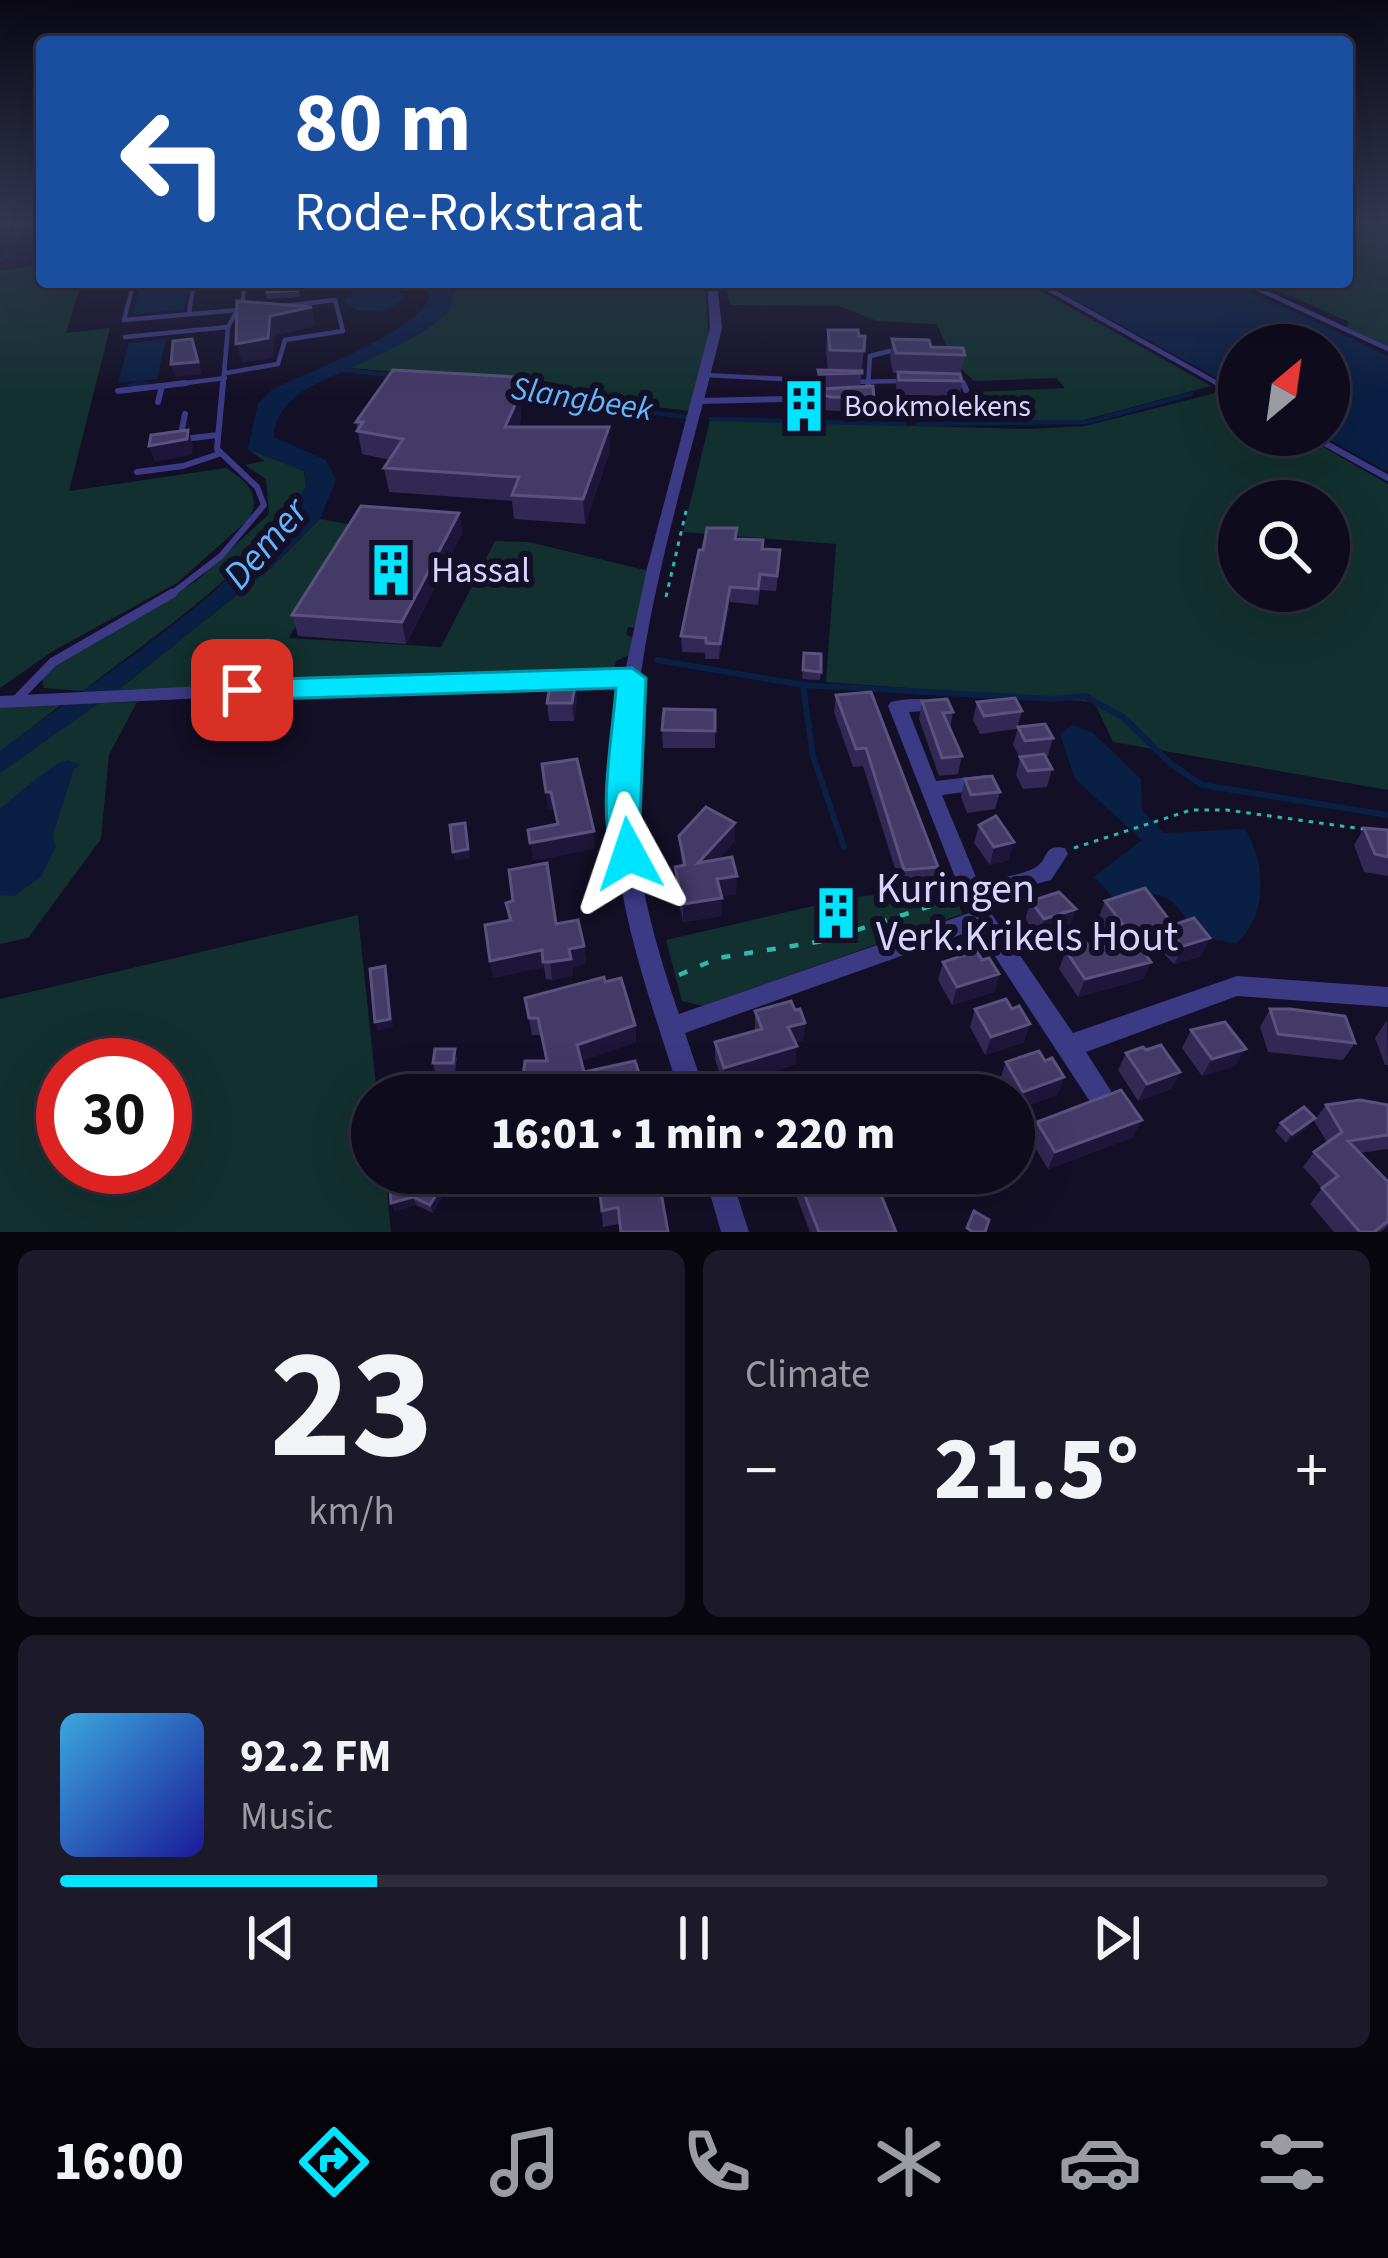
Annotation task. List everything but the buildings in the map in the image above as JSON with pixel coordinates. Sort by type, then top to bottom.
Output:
[{"type":"street","points":[[687,1074],[635,892],[623,816],[632,678],[716,328],[713,288]]},
{"type":"street","points":[[8,701],[632,678]]},
{"type":"street","points":[[934,706],[897,706],[970,893],[1097,1091]]},
{"type":"street","points":[[928,789],[991,782]]},
{"type":"street","points":[[970,893],[1043,874],[1058,854]]},
{"type":"street","points":[[672,1027],[982,918]]},
{"type":"street","points":[[1067,1047],[1237,986],[1388,998]]},
{"type":"street","points":[[723,1194],[735,1232]]},
{"type":"lane","points":[[132,288],[124,320],[256,308]]},
{"type":"lane","points":[[190,314],[193,288]]},
{"type":"lane","points":[[8,701],[48,662],[164,599],[254,522],[264,505],[262,491],[219,454],[228,327],[244,299],[245,288]]},
{"type":"lane","points":[[1047,288],[1218,383]]},
{"type":"lane","points":[[1256,288],[1388,349]]},
{"type":"lane","points":[[118,391],[278,364],[285,340],[343,331],[335,300],[276,306]]},
{"type":"lane","points":[[125,337],[228,327]]},
{"type":"lane","points":[[867,395],[870,356],[890,350]]},
{"type":"lane","points":[[705,375],[826,381]]},
{"type":"lane","points":[[847,382],[922,381]]},
{"type":"lane","points":[[943,382],[963,382],[966,391]]},
{"type":"lane","points":[[158,402],[162,386]]},
{"type":"lane","points":[[700,401],[832,398]]},
{"type":"lane","points":[[180,440],[185,415]]},
{"type":"lane","points":[[161,442],[218,435]]},
{"type":"lane","points":[[137,472],[183,466],[219,454]]},
{"type":"lane","points":[[1348,456],[1388,478]]},
{"type":"path","points":[[1058,854],[1191,810],[1228,810],[1366,830]]},
{"type":"path","points":[[659,984],[718,958],[824,941],[970,893]]},
{"type":"green space","points":[[0,281],[36,281],[36,288],[80,288],[66,333],[110,328],[69,491],[226,468],[246,484],[254,503],[249,519],[177,583],[53,651],[0,688]]},
{"type":"green space","points":[[1353,281],[1388,281],[1388,347],[1272,288],[1353,288]]},
{"type":"green space","points":[[451,288],[705,288],[709,340],[691,411],[592,400],[541,384],[350,368],[447,314]]},
{"type":"green space","points":[[726,288],[1036,288],[1211,386],[1080,421],[908,419],[903,397],[975,399],[974,392],[1065,388],[1056,378],[974,381],[952,360],[937,324],[877,321],[839,306],[730,305]]},
{"type":"green space","points":[[1218,392],[1218,456],[1339,456],[1388,484],[1388,790],[1113,742],[1094,702],[826,682],[836,544],[683,532],[710,420],[1028,429],[1085,426]]},
{"type":"green space","points":[[248,449],[304,471],[306,487],[284,518],[204,598],[83,691],[44,688],[42,679],[61,660],[195,582],[269,514],[266,479],[245,465],[264,461]]},
{"type":"green space","points":[[320,519],[353,525],[289,638],[441,647],[495,541],[529,542],[649,571],[635,628],[628,627],[626,635],[633,637],[629,655],[616,661],[613,673],[601,674],[118,690],[274,565]]},
{"type":"green space","points":[[137,702],[109,755],[101,839],[28,938],[0,944],[0,773],[97,703]]},
{"type":"green space","points":[[62,704],[1,751],[0,751],[0,707]]},
{"type":"green space","points":[[953,889],[962,914],[703,1006],[682,1001],[666,940],[852,897]]},
{"type":"green space","points":[[358,915],[375,1074],[351,1074],[351,1194],[387,1194],[391,1232],[0,1232],[0,999]]},
{"type":"water","points":[[139,288],[190,288],[184,309],[132,315]]},
{"type":"water","points":[[359,288],[393,288],[406,297],[375,311],[357,310],[343,301]]},
{"type":"water","name":"Demer","points":[[426,288],[453,288],[452,302],[439,321],[300,393],[279,418],[274,437],[326,460],[336,480],[320,519],[274,565],[118,690],[0,773],[0,751],[205,599],[276,527],[306,487],[304,471],[248,449],[258,403],[273,389],[384,337],[405,324],[430,297]]},
{"type":"water","points":[[1054,288],[1242,288],[1319,324],[1218,324],[1218,378]]},
{"type":"water","points":[[1350,338],[1388,356],[1388,472],[1350,451]]},
{"type":"water","points":[[166,339],[157,379],[140,381],[149,382],[145,386],[125,386],[136,381],[118,383],[129,343]]},
{"type":"water","points":[[1073,725],[1093,733],[1141,779],[1142,810],[1164,833],[1245,829],[1260,873],[1259,904],[1237,943],[1198,930],[1170,900],[1159,895],[1118,903],[1094,877],[1142,840],[1075,779],[1060,734]]},
{"type":"water","points":[[68,760],[81,765],[74,769],[53,835],[56,847],[41,877],[14,896],[0,895],[0,808]]},
{"type":"waterway","name":"Slangbeek","points":[[341,370],[393,375]]},
{"type":"waterway","name":"Slangbeek","points":[[514,387],[585,404],[687,417]]},
{"type":"waterway","name":"Slangbeek","points":[[918,424],[1088,422],[1191,394]]},
{"type":"waterway","name":"Slangbeek","points":[[711,419],[904,424]]},
{"type":"waterway","points":[[657,660],[803,685]]},
{"type":"waterway","points":[[803,685],[1053,699],[1085,696],[1123,717],[1170,763],[1202,785],[1388,815]]},
{"type":"waterway","points":[[803,685],[813,756],[844,847]]},
{"type":"place","name":"Bookmolekens","points":[[804,406]]},
{"type":"place","name":"Hassal","points":[[391,570]]},
{"type":"place","name":"Kuringen Verk.Krikels Hout","points":[[836,913]]},
{"type":"route","points":[[242,690],[632,678],[623,816],[629,854]]}]
